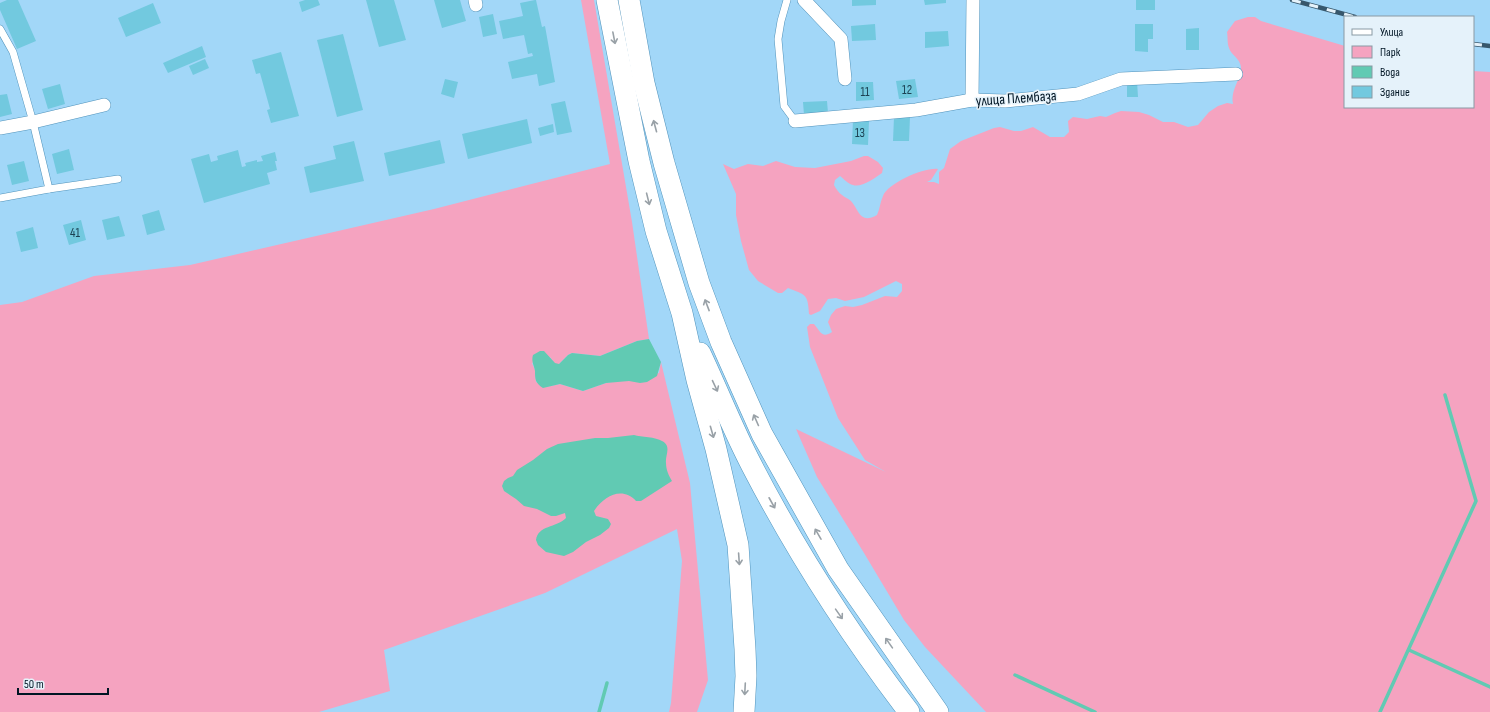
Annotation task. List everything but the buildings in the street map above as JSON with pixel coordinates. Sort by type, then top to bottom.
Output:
[{"type":"main road","points":[[607,0],[644,182],[656,231],[682,313],[738,545],[745,648],[746,676],[744,712]]},
{"type":"main road","points":[[629,0],[644,83],[669,178],[699,282],[721,342],[762,434],[838,569],[938,712]]},
{"type":"main road","points":[[682,313],[752,465],[798,551],[836,610],[909,712]]},
{"type":"main road","points":[[911,675],[947,712]]},
{"type":"street","points":[[804,0],[841,39],[845,79]]},
{"type":"street","points":[[972,100],[973,0]]},
{"type":"street","name":"улица Плембаза","points":[[795,121],[916,110],[972,100],[1005,101],[1078,94],[1121,79],[1236,74]]},
{"type":"street","points":[[0,128],[33,122],[104,104]]},
{"type":"lane","points":[[787,0],[778,39],[784,106],[795,121]]},
{"type":"lane","points":[[0,29],[13,52],[33,122],[49,189]]},
{"type":"lane","points":[[0,198],[118,179]]},
{"type":"green space","points":[[581,0],[594,0],[632,222],[649,339],[637,341],[600,356],[572,353],[559,364],[555,364],[550,357],[532,363],[535,370],[536,382],[546,387],[560,384],[583,391],[606,383],[659,373],[661,362],[690,483],[708,680],[697,712],[669,712],[671,703],[682,561],[677,529],[545,593],[384,650],[390,691],[319,712],[0,712],[0,305],[22,302],[94,276],[190,265],[434,209],[610,164]]},
{"type":"green space","points":[[1248,17],[1255,17],[1261,21],[1344,46],[1344,108],[1474,108],[1474,71],[1490,72],[1490,712],[986,712],[925,647],[904,620],[817,477],[796,429],[886,472],[865,460],[838,418],[810,347],[807,327],[810,324],[814,324],[823,334],[829,334],[832,332],[828,322],[836,309],[845,306],[853,307],[862,305],[885,296],[897,297],[902,291],[902,284],[896,281],[864,297],[845,301],[836,298],[828,299],[820,311],[811,315],[809,314],[808,302],[802,294],[788,288],[782,293],[778,293],[758,281],[749,270],[736,215],[736,194],[723,164],[734,169],[748,164],[763,166],[776,161],[795,167],[815,168],[868,156],[878,162],[883,168],[882,173],[868,182],[856,186],[849,184],[840,176],[835,180],[834,185],[843,196],[851,201],[863,217],[871,218],[877,215],[883,196],[892,186],[916,173],[932,169],[938,169],[931,180],[927,182],[939,184],[939,172],[944,168],[950,149],[961,141],[994,128],[1000,127],[1014,131],[1021,131],[1033,127],[1050,137],[1064,137],[1069,132],[1068,121],[1073,117],[1087,119],[1100,116],[1106,117],[1121,111],[1139,112],[1163,122],[1174,122],[1188,127],[1198,125],[1209,112],[1218,106],[1227,103],[1233,104],[1233,94],[1241,72],[1241,67],[1239,61],[1229,48],[1227,32],[1235,21]]},
{"type":"water","points":[[649,339],[661,362],[657,376],[647,382],[640,383],[629,381],[606,383],[583,391],[560,384],[543,388],[536,381],[532,357],[540,351],[544,351],[555,363],[559,364],[572,353],[600,356],[637,341]]},
{"type":"water","points":[[634,435],[656,439],[667,445],[667,468],[672,481],[641,501],[636,501],[625,494],[608,497],[594,511],[596,516],[608,519],[611,524],[609,528],[573,552],[564,556],[546,552],[538,545],[536,540],[537,535],[544,529],[557,524],[566,518],[565,513],[551,516],[537,509],[524,506],[504,491],[502,486],[504,481],[513,476],[517,470],[547,449],[558,444],[595,438]]},
{"type":"waterway","points":[[1380,712],[1476,501],[1445,395]]},
{"type":"waterway","points":[[1409,650],[1490,687]]},
{"type":"waterway","points":[[1015,675],[1095,712]]},
{"type":"waterway","points":[[599,712],[607,683]]},
{"type":"railway","points":[[1292,0],[1351,16]]},
{"type":"railway","points":[[1474,44],[1490,46]]}]
